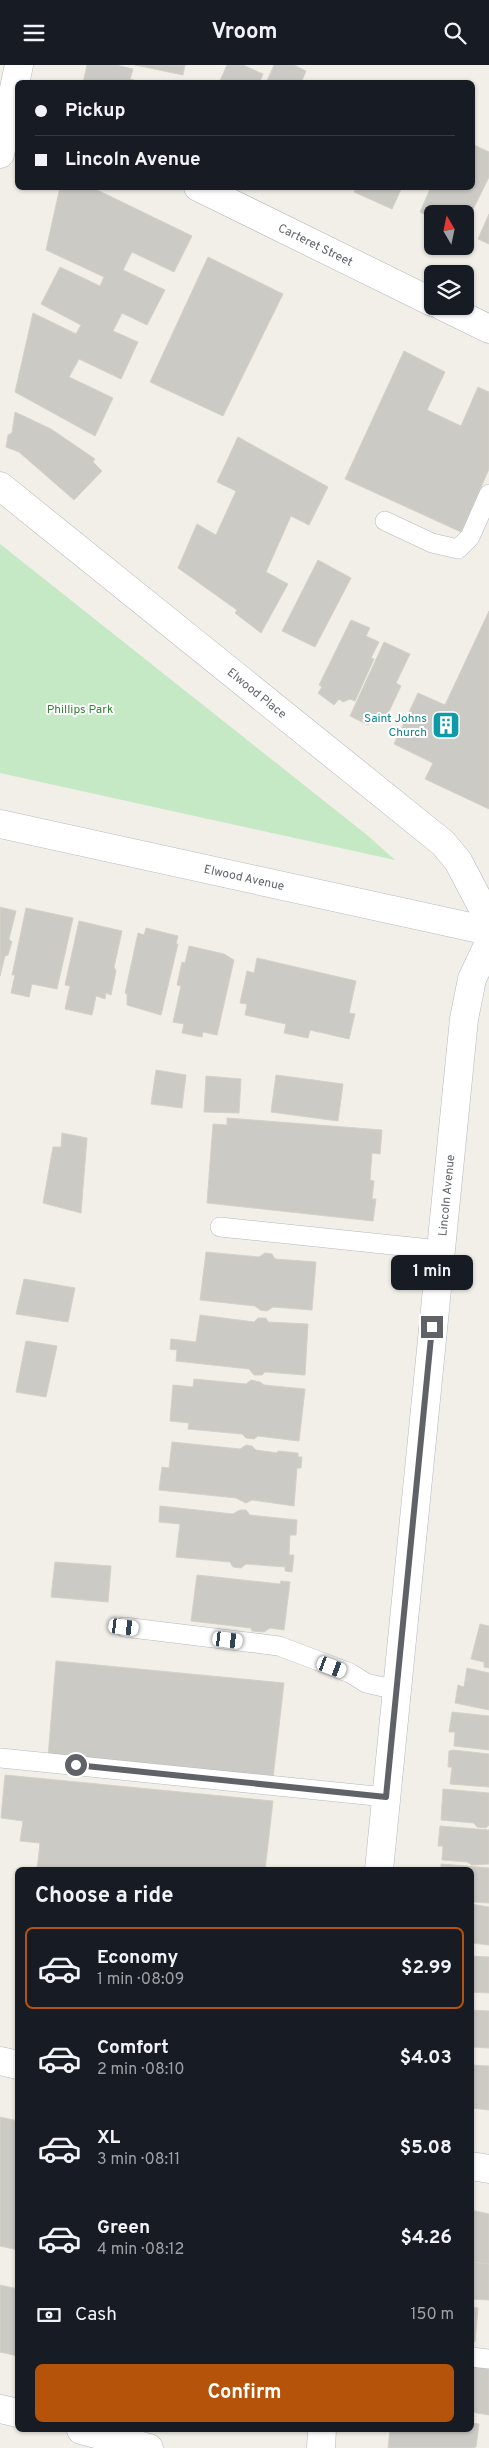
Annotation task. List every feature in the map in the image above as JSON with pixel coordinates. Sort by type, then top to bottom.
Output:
[{"type":"street","points":[[0,154],[10,97],[19,65]]},
{"type":"street","name":"Carteret Street","points":[[204,190],[424,298]]},
{"type":"street","points":[[460,315],[489,329]]},
{"type":"street","name":"Elwood Place","points":[[0,486],[443,843],[458,861],[489,920]]},
{"type":"street","name":"Elwood Avenue","points":[[0,824],[489,931]]},
{"type":"street","name":"Lincoln Avenue","points":[[378,1867],[467,997],[475,971],[489,943]]},
{"type":"street","points":[[0,2061],[15,2064]]},
{"type":"street","points":[[474,2166],[489,2169]]},
{"type":"street","points":[[0,2409],[15,2412]]},
{"type":"street","points":[[89,2432],[149,2448]]},
{"type":"street","points":[[320,2448],[322,2432]]},
{"type":"lane","points":[[385,521],[432,543],[458,549],[470,537],[489,494]]},
{"type":"lane","points":[[220,1227],[440,1251]]},
{"type":"lane","points":[[124,1627],[279,1646],[350,1673],[366,1683],[396,1690]]},
{"type":"lane","points":[[0,1758],[386,1797]]},
{"type":"lane","points":[[474,2357],[489,2359]]},
{"type":"green space","name":"Phillips Park","points":[[0,544],[367,835],[395,860],[0,773]]},
{"type":"building","points":[[87,65],[116,65],[133,69],[130,79],[134,80],[84,80]]},
{"type":"building","points":[[135,65],[185,65],[183,75]]},
{"type":"building","points":[[227,65],[243,65],[263,74],[260,80],[220,80]]},
{"type":"building","points":[[274,65],[294,65],[306,71],[302,80],[267,80]]},
{"type":"building","points":[[475,145],[489,152],[489,177],[474,208],[474,205],[424,205],[424,214],[420,212],[430,190],[475,190]]},
{"type":"building","points":[[59,190],[97,190],[192,236],[174,272],[132,252],[123,270],[165,290],[147,325],[122,313],[113,331],[138,342],[121,379],[79,359],[69,377],[113,398],[95,436],[15,392],[33,313],[76,334],[81,325],[41,304],[60,267],[100,286],[104,277],[46,250]]},
{"type":"building","points":[[355,190],[401,190],[392,209],[354,192]]},
{"type":"building","points":[[489,214],[489,244],[478,239]]},
{"type":"building","points":[[208,257],[283,294],[223,416],[150,382]]},
{"type":"building","points":[[404,351],[445,372],[427,410],[461,426],[478,387],[489,392],[489,469],[461,532],[345,479]]},
{"type":"building","points":[[15,412],[51,429],[95,459],[93,462],[102,471],[74,500],[19,452],[6,447],[8,435],[12,433]]},
{"type":"building","points":[[238,437],[328,487],[309,525],[291,516],[266,572],[288,584],[261,633],[235,613],[237,610],[178,568],[197,524],[216,535],[236,491],[217,482]]},
{"type":"building","points":[[318,560],[351,578],[315,647],[282,631]]},
{"type":"building","name":"Saint Johns Church","points":[[489,611],[489,809],[425,779],[433,763],[394,744],[418,693],[445,705]]},
{"type":"building","points":[[351,620],[370,628],[366,636],[379,642],[371,658],[374,659],[355,701],[350,699],[343,702],[339,699],[334,705],[318,693],[322,687],[319,685]]},
{"type":"building","points":[[384,642],[410,654],[396,683],[401,686],[384,722],[374,723],[370,721],[368,725],[350,716]]},
{"type":"building","points":[[0,907],[16,911],[9,939],[12,942],[8,955],[5,956],[0,976]]},
{"type":"building","points":[[26,908],[73,918],[57,989],[32,984],[29,997],[11,993],[15,975],[12,975]]},
{"type":"building","points":[[79,921],[122,931],[114,967],[116,971],[111,995],[106,993],[105,999],[96,996],[92,1015],[65,1009],[70,986],[65,985]]},
{"type":"building","points":[[146,928],[178,936],[176,944],[178,944],[161,1015],[127,1005],[127,994],[125,993],[138,933],[144,935]]},
{"type":"building","points":[[189,946],[224,954],[234,960],[217,1035],[203,1032],[202,1037],[182,1033],[184,1024],[173,1022],[181,986],[177,985],[182,962],[185,963]]},
{"type":"building","points":[[257,958],[356,981],[349,1013],[355,1014],[349,1039],[310,1030],[308,1038],[284,1033],[286,1024],[245,1015],[247,1004],[240,1003],[247,971],[254,973]]},
{"type":"building","points":[[156,1070],[186,1075],[182,1108],[151,1104]]},
{"type":"building","points":[[276,1075],[343,1084],[338,1121],[271,1112]]},
{"type":"building","points":[[206,1076],[241,1079],[239,1113],[204,1112]]},
{"type":"building","points":[[227,1118],[382,1130],[380,1154],[372,1153],[370,1180],[374,1181],[372,1199],[376,1199],[373,1221],[207,1203],[213,1124],[227,1125]]},
{"type":"building","points":[[62,1133],[87,1138],[81,1213],[43,1203],[53,1147],[61,1147]]},
{"type":"building","points":[[206,1252],[259,1257],[265,1253],[272,1254],[275,1259],[316,1262],[312,1310],[273,1307],[267,1311],[260,1310],[255,1306],[200,1300]]},
{"type":"building","points":[[24,1279],[75,1288],[68,1322],[16,1314]]},
{"type":"building","points":[[200,1315],[254,1322],[258,1318],[266,1318],[268,1322],[308,1324],[305,1375],[265,1372],[262,1375],[254,1375],[249,1369],[176,1361],[177,1350],[170,1349],[171,1339],[196,1342]]},
{"type":"building","points":[[26,1341],[57,1346],[46,1397],[16,1392]]},
{"type":"building","points":[[194,1379],[246,1384],[251,1380],[264,1385],[305,1389],[299,1441],[258,1436],[254,1439],[246,1438],[242,1434],[188,1429],[189,1423],[170,1421],[173,1385],[193,1387]]},
{"type":"building","points":[[172,1442],[240,1449],[246,1445],[252,1446],[256,1450],[298,1453],[298,1457],[302,1457],[301,1468],[297,1468],[294,1506],[252,1500],[246,1503],[236,1498],[159,1490],[162,1467],[169,1468]]},
{"type":"building","points":[[160,1506],[233,1514],[240,1510],[246,1510],[250,1515],[297,1520],[296,1535],[290,1535],[289,1555],[294,1555],[292,1572],[285,1571],[285,1567],[246,1564],[241,1568],[233,1567],[230,1562],[176,1557],[180,1524],[159,1522]]},
{"type":"building","points":[[55,1562],[111,1566],[108,1602],[51,1597]]},
{"type":"building","points":[[197,1575],[280,1584],[281,1581],[290,1582],[284,1630],[270,1628],[264,1632],[252,1631],[251,1628],[191,1621]]},
{"type":"building","points":[[480,1624],[489,1626],[489,1668],[484,1667],[484,1662],[471,1659]]},
{"type":"building","points":[[56,1661],[284,1683],[273,1778],[48,1757]]},
{"type":"building","points":[[467,1668],[489,1673],[489,1710],[455,1703],[458,1685],[464,1687]]},
{"type":"building","points":[[452,1712],[489,1716],[489,1750],[454,1746],[455,1732],[449,1732]]},
{"type":"building","points":[[449,1751],[489,1754],[489,1787],[450,1784],[452,1767],[448,1767]]},
{"type":"building","points":[[5,1775],[273,1801],[265,1867],[37,1867],[40,1843],[20,1841],[23,1821],[1,1818]]},
{"type":"building","points":[[443,1789],[489,1793],[489,1825],[486,1828],[477,1827],[474,1823],[441,1820]]},
{"type":"building","points":[[440,1826],[489,1830],[489,1864],[472,1865],[467,1862],[442,1860],[443,1846],[438,1846]]},
{"type":"building","points":[[441,1864],[489,1868],[489,1903],[474,1902],[474,1867],[441,1867]]},
{"type":"building","points":[[474,1904],[489,1907],[489,1945],[474,1943]]},
{"type":"building","points":[[474,1956],[489,1957],[489,1993],[474,1992]]},
{"type":"building","points":[[474,2010],[489,2011],[489,2048],[474,2047]]},
{"type":"building","points":[[474,2065],[489,2066],[489,2110],[474,2108]]},
{"type":"building","points":[[0,2117],[15,2120],[15,2249],[0,2246]]},
{"type":"building","points":[[474,2211],[489,2214],[489,2264],[474,2262]]},
{"type":"building","points":[[474,2262],[489,2264],[489,2300],[474,2299]]},
{"type":"building","points":[[0,2285],[15,2288],[15,2355],[0,2352]]},
{"type":"building","points":[[474,2307],[478,2308],[474,2342]]},
{"type":"building","points":[[474,2366],[489,2369],[489,2415],[474,2412]]},
{"type":"building","points":[[474,2423],[479,2424],[476,2447],[388,2448],[390,2432],[474,2432]]},
{"type":"place","name":"Saint Johns Church","points":[[446,725]]},
{"type":"route","points":[[76,1765],[386,1797],[432,1327]]}]
